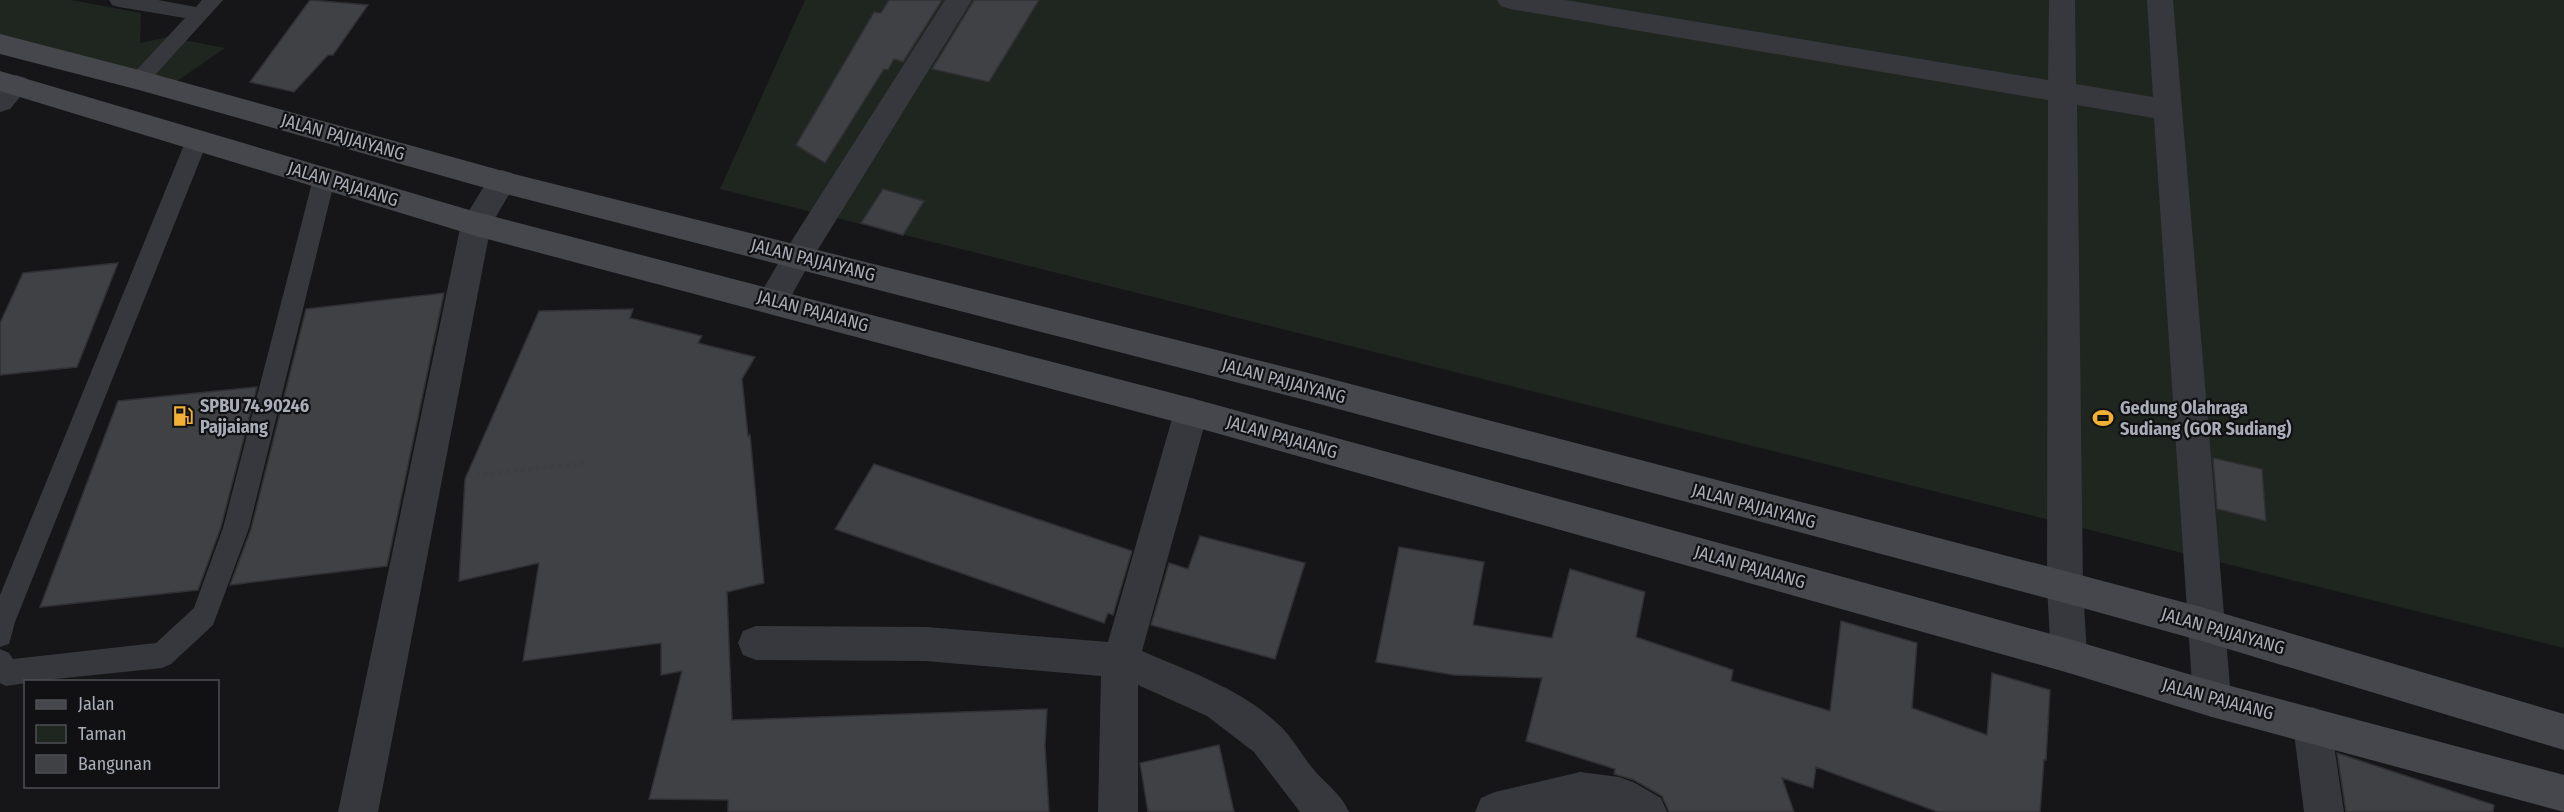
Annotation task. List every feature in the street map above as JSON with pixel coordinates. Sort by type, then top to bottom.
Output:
[{"type":"main road","name":"JALAN PAJJAIYANG","points":[[0,44],[139,80],[502,181],[1276,379],[2065,586],[2205,625],[2564,732]]},
{"type":"main road","name":"JALAN PAJAIANG","points":[[5,89],[196,140],[476,224],[773,300],[1191,412],[2069,656],[2212,699],[2564,794]]},
{"type":"street","points":[[773,300],[798,256],[960,0]]},
{"type":"street","points":[[2062,0],[2065,586],[2069,656]]},
{"type":"street","points":[[2160,0],[2212,699]]},
{"type":"street","points":[[1527,1],[2169,110]]},
{"type":"street","points":[[358,812],[476,224],[502,181]]},
{"type":"street","points":[[1118,812],[1118,699],[1121,660],[1191,412]]},
{"type":"street","points":[[756,643],[926,644],[1121,660],[1220,703],[1267,739],[1306,790],[1321,807],[1329,812]]},
{"type":"street","points":[[2312,725],[2324,812]]},
{"type":"street","points":[[1495,812],[1580,791],[1619,796],[1647,812]]},
{"type":"lane","points":[[119,0],[207,7]]},
{"type":"lane","points":[[139,80],[207,7]]},
{"type":"lane","points":[[0,635],[3,622],[196,140]]},
{"type":"lane","points":[[0,663],[6,673],[162,655],[204,616],[236,528],[324,179]]},
{"type":"path","points":[[426,480],[585,463]]},
{"type":"green space","points":[[0,0],[71,0],[141,13],[140,43],[168,37],[225,48],[167,88],[0,44]]},
{"type":"green space","name":"Gedung Olahraga Sudiang (GOR Sudiang)","points":[[805,0],[2564,0],[2564,648],[720,189]]},
{"type":"building","points":[[310,0],[368,5],[333,55],[328,55],[294,92],[250,82]]},
{"type":"building","points":[[889,0],[942,0],[903,62],[894,59],[888,70],[884,69],[825,163],[796,145],[874,12],[881,13]]},
{"type":"building","points":[[974,0],[1039,0],[989,82],[932,69]]},
{"type":"building","points":[[883,189],[924,201],[903,235],[861,223]]},
{"type":"building","points":[[118,263],[77,367],[0,375],[0,323],[23,273]]},
{"type":"building","points":[[444,293],[387,566],[230,585],[251,529],[306,309]]},
{"type":"building","points":[[633,309],[630,318],[702,336],[698,343],[755,357],[742,379],[748,436],[750,435],[764,583],[727,592],[732,720],[1047,709],[1045,746],[1049,812],[728,812],[728,800],[649,799],[682,671],[661,675],[661,643],[523,661],[539,563],[459,581],[465,479],[539,311]]},
{"type":"building","points":[[257,387],[221,527],[198,590],[40,607],[118,401]]},
{"type":"building","points":[[2213,458],[2262,469],[2266,521],[2217,509]]},
{"type":"building","points":[[874,464],[1132,551],[1113,615],[1108,613],[1104,623],[835,529]]},
{"type":"building","points":[[1200,536],[1305,563],[1275,659],[1151,625],[1169,563],[1188,569]]},
{"type":"building","points":[[1399,547],[1484,562],[1473,625],[1552,638],[1570,569],[1645,592],[1636,637],[1733,670],[1731,681],[1830,711],[1841,621],[1917,643],[1912,708],[1987,735],[1992,673],[2050,690],[2040,812],[1938,812],[1816,767],[1813,788],[1782,778],[1794,812],[1669,812],[1662,796],[1634,780],[1614,774],[1615,769],[1526,741],[1542,678],[1454,675],[1376,662]]},
{"type":"building","points":[[1219,745],[1234,812],[1148,812],[1140,763]]},
{"type":"building","points":[[2337,753],[2494,805],[2493,812],[2346,812]]},
{"type":"place","name":"SPBU 74.90246 Pajjaiang","points":[[183,416]]},
{"type":"place","name":"Gedung Olahraga Sudiang (GOR Sudiang)","points":[[2103,418]]}]
